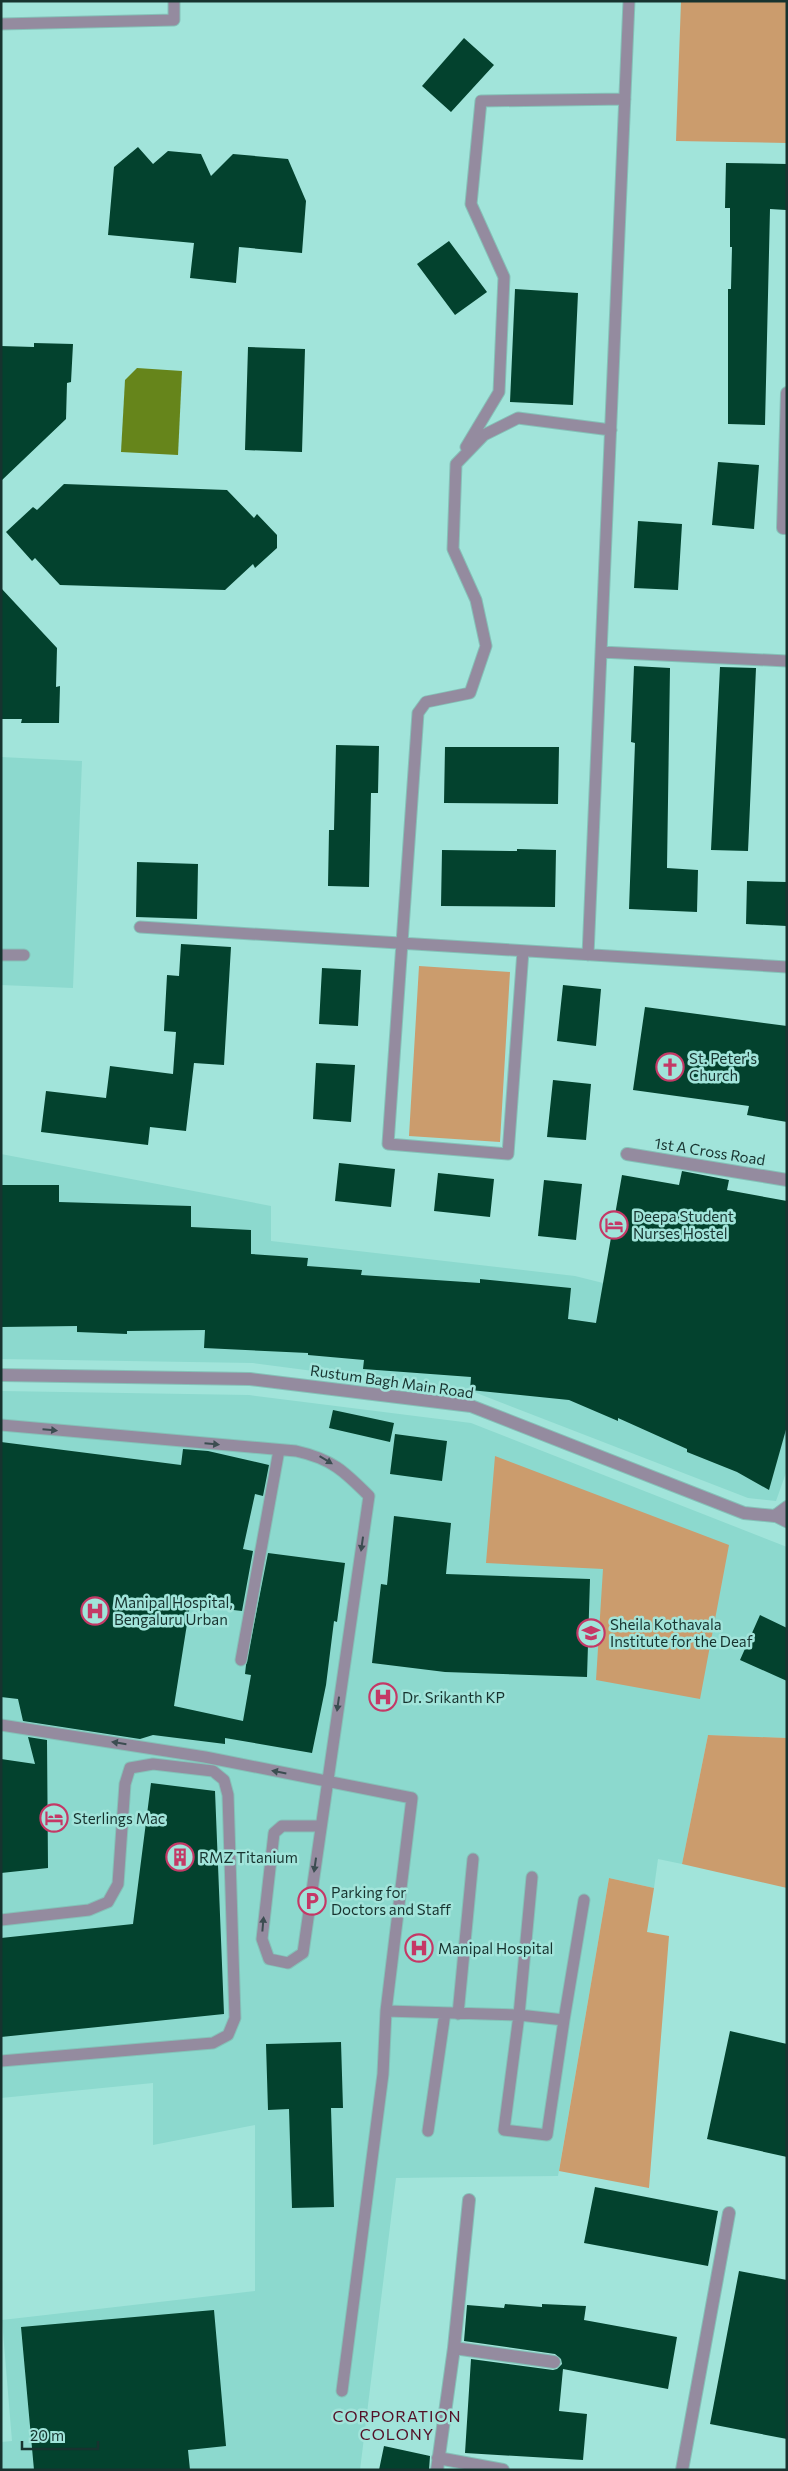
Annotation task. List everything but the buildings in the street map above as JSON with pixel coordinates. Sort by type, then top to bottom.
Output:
[{"type":"street","points":[[787,393],[783,528],[787,528]]},
{"type":"street","name":"1st A Cross Road","points":[[627,1154],[787,1180]]},
{"type":"street","name":"Rustum Bagh Main Road","points":[[1,1375],[250,1379],[471,1406],[744,1513],[775,1516]]},
{"type":"street","points":[[775,1516],[787,1507]]},
{"type":"street","points":[[469,2200],[454,2348],[437,2464],[503,2470]]},
{"type":"street","points":[[682,2470],[729,2213]]},
{"type":"street","points":[[454,2348],[554,2362]]},
{"type":"lane","points":[[1,24],[174,20],[174,1]]},
{"type":"lane","points":[[588,955],[629,1]]},
{"type":"lane","points":[[523,951],[508,1154],[388,1144],[418,713],[426,702],[470,693],[486,646],[476,600],[453,549],[456,464],[499,392],[504,277],[471,204],[481,101],[625,99]]},
{"type":"lane","points":[[456,464],[484,435],[518,418],[611,430]]},
{"type":"lane","points":[[601,652],[787,661]]},
{"type":"lane","points":[[140,928],[787,968]]},
{"type":"lane","points":[[1,955],[24,955]]},
{"type":"lane","points":[[1,1425],[279,1450],[320,1456],[346,1473],[369,1496],[326,1781],[320,1826],[303,1953],[288,1963],[269,1959],[262,1939],[274,1833],[282,1826],[320,1826]]},
{"type":"lane","points":[[240,1660],[279,1450]]},
{"type":"lane","points":[[775,1516],[787,1522]]},
{"type":"lane","points":[[1,1725],[205,1757],[412,1798],[386,2011],[384,2074],[342,2390]]},
{"type":"lane","points":[[1,1920],[89,1910],[108,1902],[118,1884],[125,1784],[130,1768],[153,1764],[213,1771],[224,1780],[228,1796],[235,2018],[228,2035],[213,2043],[1,2061]]},
{"type":"lane","points":[[458,2014],[473,1859]]},
{"type":"lane","points":[[532,1877],[519,2015],[504,2130],[547,2135],[584,1900]]},
{"type":"lane","points":[[386,2011],[519,2015],[564,2020]]},
{"type":"lane","points":[[428,2131],[445,2013]]},
{"type":"shaded area","points":[[681,1],[787,1],[787,143],[676,141]]},
{"type":"shaded area","points":[[137,368],[182,371],[178,455],[121,452],[125,380]]},
{"type":"shaded area","points":[[1,757],[82,761],[73,988],[1,985]]},
{"type":"shaded area","points":[[419,966],[510,972],[500,1142],[409,1136]]},
{"type":"shaded area","points":[[1,1154],[271,1206],[271,1241],[575,1276],[787,1329],[787,1470],[776,1501],[748,1498],[474,1392],[253,1363],[1,1359]]},
{"type":"shaded area","points":[[1,1391],[249,1395],[471,1423],[787,1547],[787,1738],[708,1735],[682,1864],[658,1859],[654,1888],[609,1878],[558,2176],[396,2178],[360,2470],[1,2470],[1,2442],[12,2441],[2,2320],[255,2291],[255,2125],[153,2145],[153,2083],[1,2098]]},
{"type":"shaded area","points":[[495,1456],[729,1545],[700,1699],[596,1680],[603,1569],[486,1563]]},
{"type":"shaded area","points":[[708,1735],[787,1738],[787,1888],[682,1864]]},
{"type":"shaded area","points":[[609,1878],[654,1888],[647,1932],[669,1936],[649,2188],[559,2171]]},
{"type":"place","name":"St. Peter's Church","points":[[670,1067]]},
{"type":"place","name":"Deepa Student Nurses Hostel","points":[[614,1225]]},
{"type":"place","name":"Manipal Hospital, Bengaluru Urban","points":[[95,1611]]},
{"type":"place","name":"Sheila Kothavala Institute for the Deaf","points":[[591,1633]]},
{"type":"place","name":"Dr. Srikanth KP","points":[[383,1697]]},
{"type":"place","name":"Sterlings Mac","points":[[54,1818]]},
{"type":"place","name":"RMZ Titanium","points":[[180,1857]]},
{"type":"place","name":"Parking for Doctors and Staff","points":[[312,1901]]},
{"type":"place","name":"Manipal Hospital","points":[[419,1948]]},
{"type":"district","name":"CORPORATION COLONY","points":[[397,2424]]}]
